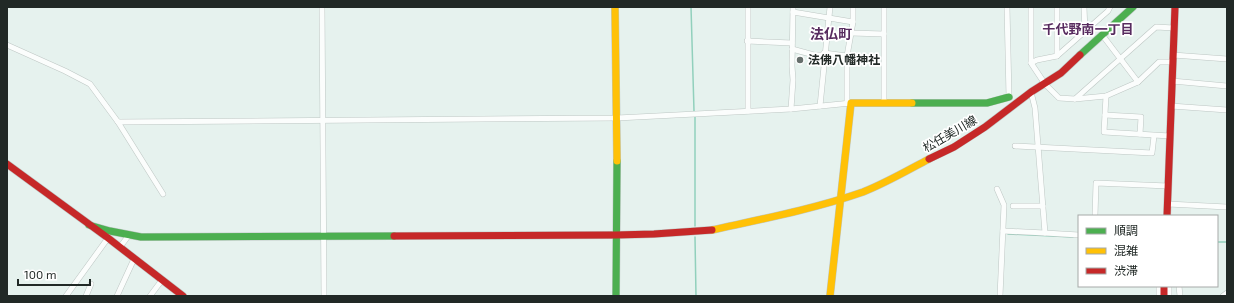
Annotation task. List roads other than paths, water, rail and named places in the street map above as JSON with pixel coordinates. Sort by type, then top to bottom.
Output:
[{"type":"street","points":[[322,7],[324,296]]},
{"type":"street","points":[[615,7],[617,118],[616,296]]},
{"type":"street","points":[[748,7],[748,111]]},
{"type":"street","points":[[820,106],[824,54],[830,7]]},
{"type":"street","points":[[830,296],[841,199],[849,103],[847,56],[853,22],[853,7]]},
{"type":"street","points":[[884,7],[884,103]]},
{"type":"street","points":[[118,122],[617,118],[791,109],[849,103],[987,102],[1009,97],[1007,7]]},
{"type":"street","points":[[1030,7],[1032,63],[1045,84],[1059,98],[1076,99],[1106,96],[1138,82],[1159,62],[1173,58],[1227,59]]},
{"type":"street","points":[[1057,7],[1057,56]]},
{"type":"street","points":[[1084,7],[1085,32]]},
{"type":"street","points":[[1032,63],[1037,60],[1057,56],[1108,11],[1110,7]]},
{"type":"street","name":"松任美川線","points":[[89,225],[141,237],[616,235],[710,230],[782,215],[865,191],[954,147],[985,127],[1031,92],[1061,73],[1133,7]]},
{"type":"street","points":[[1167,215],[1175,7]]},
{"type":"street","points":[[791,109],[793,80],[793,10],[828,19],[853,22]]},
{"type":"street","points":[[1076,99],[1156,28],[1174,28]]},
{"type":"street","points":[[851,34],[884,34]]},
{"type":"street","points":[[1103,36],[1138,82]]},
{"type":"street","points":[[747,41],[792,43]]},
{"type":"street","points":[[7,45],[71,73],[90,84],[118,122],[163,194]]},
{"type":"street","points":[[792,50],[814,55],[824,54],[847,56]]},
{"type":"street","points":[[1172,81],[1227,86]]},
{"type":"street","points":[[1031,92],[1035,108],[1045,233]]},
{"type":"street","points":[[1106,96],[1104,132],[1170,136]]},
{"type":"street","points":[[1171,106],[1227,110]]},
{"type":"street","points":[[1105,115],[1141,117],[1140,134]]},
{"type":"street","points":[[1015,146],[1152,153],[1154,136]]},
{"type":"street","points":[[7,164],[108,238],[183,296]]},
{"type":"street","points":[[1095,215],[1096,183],[1168,186]]},
{"type":"street","points":[[997,189],[1004,205],[1000,296]]},
{"type":"street","points":[[1168,204],[1227,207]]},
{"type":"street","points":[[1013,206],[1043,206]]},
{"type":"street","points":[[1003,232],[1078,235]]},
{"type":"street","points":[[120,247],[129,235]]},
{"type":"street","points":[[66,296],[108,238]]},
{"type":"street","points":[[117,296],[134,259]]},
{"type":"street","points":[[150,296],[162,280]]},
{"type":"street","points":[[86,296],[91,284]]},
{"type":"street","points":[[1223,296],[1227,293]]},
{"type":"waterway","points":[[691,7],[694,111]]},
{"type":"waterway","points":[[695,117],[695,226]]},
{"type":"waterway","points":[[1008,234],[1073,237]]},
{"type":"waterway","points":[[695,237],[696,296]]},
{"type":"waterway","points":[[1218,242],[1227,242]]},
{"type":"place","name":"法佛八幡神社","points":[[800,60]]},
{"type":"district","name":"千代野南一丁目","points":[[1088,29]]},
{"type":"district","name":"法仏町","points":[[831,34]]}]
